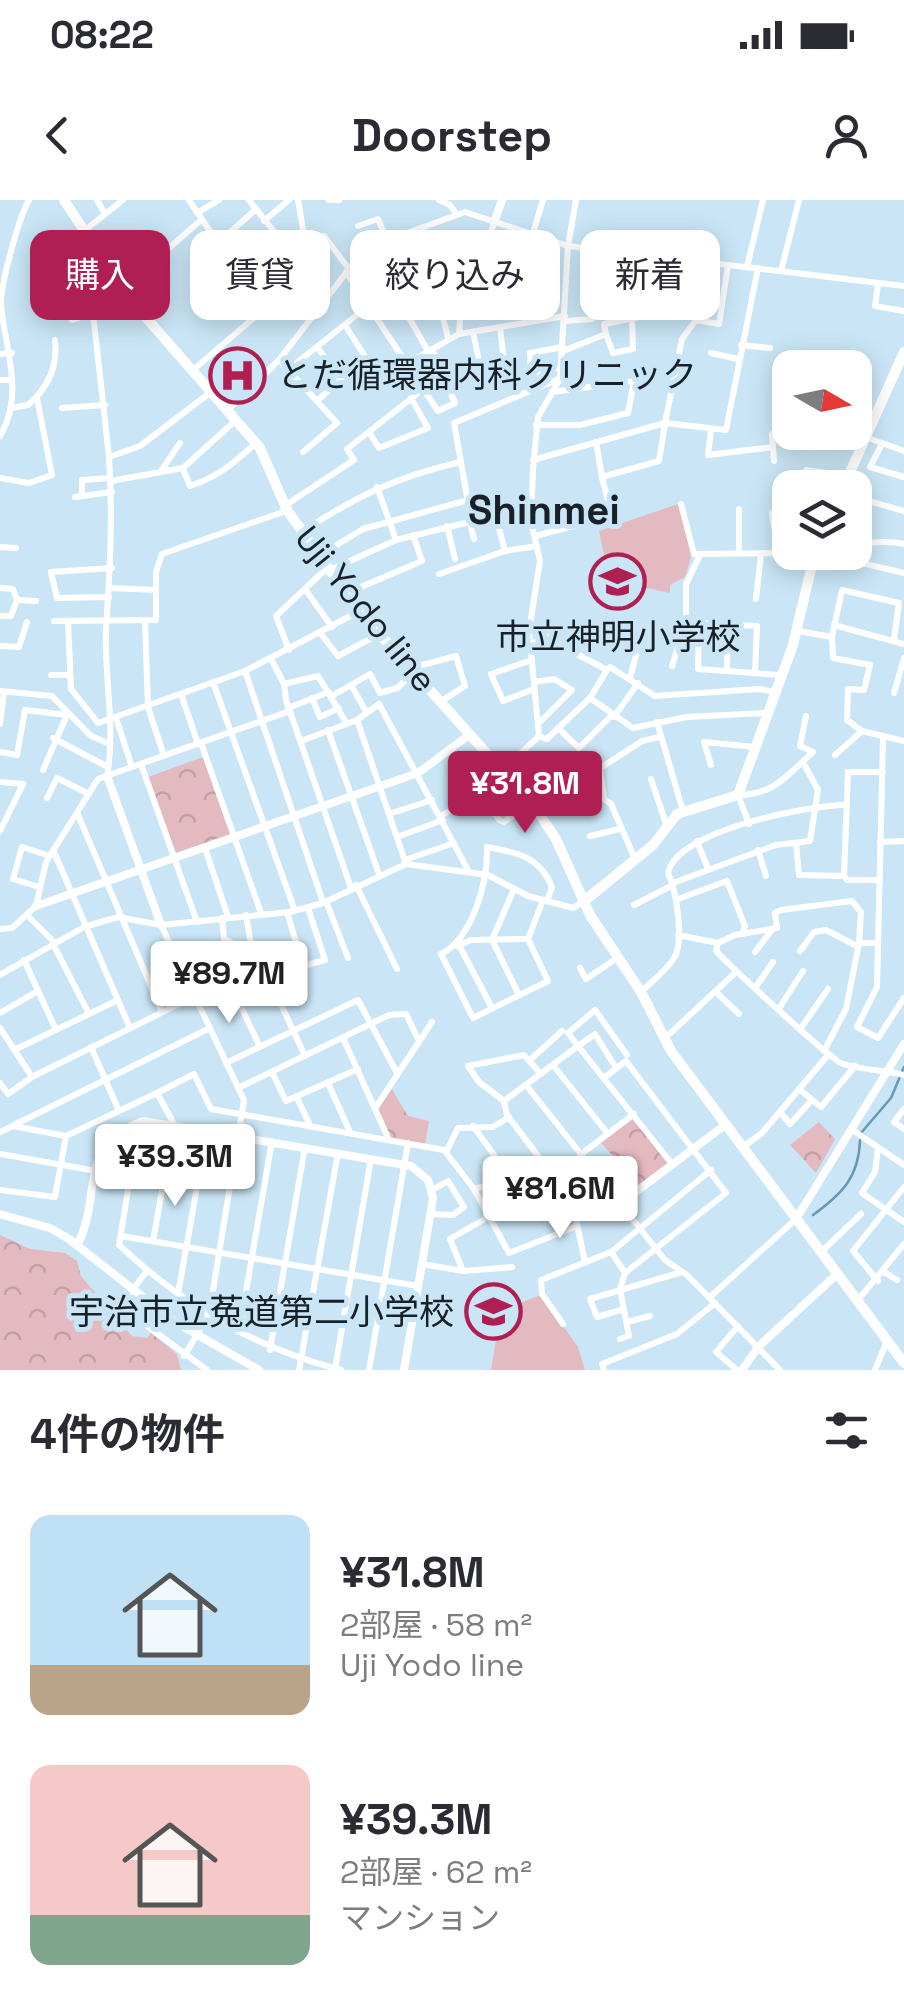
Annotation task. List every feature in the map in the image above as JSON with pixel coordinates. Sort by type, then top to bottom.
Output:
[{"type":"main road","name":"Uji Yodo line","points":[[64,200],[82,230]]},
{"type":"main road","name":"Uji Yodo line","points":[[147,320],[256,444],[268,461],[287,508],[360,612],[534,806],[556,839],[583,902],[640,992],[664,1039],[904,1364]]},
{"type":"main road","points":[[872,429],[903,357]]},
{"type":"main road","points":[[583,902],[653,846],[666,824],[683,812],[738,795],[798,631],[811,570]]},
{"type":"street","points":[[0,436],[10,408],[12,380],[12,353],[0,309],[1,284],[4,263],[29,200]]},
{"type":"street","points":[[97,200],[105,214]]},
{"type":"street","points":[[91,230],[123,200]]},
{"type":"street","points":[[188,200],[218,243],[255,210]]},
{"type":"street","points":[[170,246],[219,200]]},
{"type":"street","points":[[250,200],[272,230]]},
{"type":"street","points":[[264,221],[288,200]]},
{"type":"street","points":[[298,200],[303,230]]},
{"type":"street","points":[[329,200],[338,200]]},
{"type":"street","points":[[441,200],[457,215]]},
{"type":"street","points":[[468,213],[472,200]]},
{"type":"street","points":[[492,230],[502,200]]},
{"type":"street","points":[[534,230],[542,200]]},
{"type":"street","points":[[397,837],[442,818],[504,776],[539,736],[531,645],[537,546],[531,507],[533,460],[536,425],[560,379],[568,246],[576,200]]},
{"type":"street","points":[[747,267],[763,200]]},
{"type":"street","points":[[781,271],[799,200]]},
{"type":"street","points":[[414,230],[468,213],[519,230]]},
{"type":"street","points":[[358,226],[378,219],[382,230]]},
{"type":"street","points":[[560,243],[580,247]]},
{"type":"street","points":[[330,245],[350,274]]},
{"type":"street","points":[[720,264],[904,286]]},
{"type":"street","points":[[720,317],[728,265]]},
{"type":"street","points":[[227,411],[280,360],[350,268]]},
{"type":"street","points":[[533,460],[665,423],[726,430],[758,268]]},
{"type":"street","points":[[878,284],[875,306],[904,311]]},
{"type":"street","points":[[406,364],[458,334],[580,319]]},
{"type":"street","points":[[94,320],[112,492],[107,621],[112,720],[108,771],[138,871],[244,1100],[208,1315],[184,1356]]},
{"type":"street","points":[[192,371],[251,320]]},
{"type":"street","points":[[289,369],[350,320]]},
{"type":"street","points":[[377,320],[438,411],[455,403],[411,320]]},
{"type":"street","points":[[443,320],[448,338]]},
{"type":"street","points":[[458,334],[459,320]]},
{"type":"street","points":[[626,320],[604,324],[613,353],[633,348],[636,320]]},
{"type":"street","points":[[602,477],[659,460],[682,338],[696,320],[719,324],[720,320]]},
{"type":"street","points":[[318,400],[366,358],[344,325]]},
{"type":"street","points":[[474,332],[484,386],[506,380],[500,327]]},
{"type":"street","points":[[561,367],[531,374],[530,353],[563,349],[606,334]]},
{"type":"street","points":[[10,408],[22,409],[36,398],[56,364],[55,340]]},
{"type":"street","points":[[740,345],[770,348]]},
{"type":"street","points":[[316,347],[340,379]]},
{"type":"street","points":[[0,354],[12,353]]},
{"type":"street","points":[[711,353],[738,359]]},
{"type":"street","points":[[280,360],[337,423],[303,452]]},
{"type":"street","points":[[474,539],[454,423],[560,379]]},
{"type":"street","points":[[0,380],[12,380]]},
{"type":"street","points":[[536,425],[580,425],[628,413],[634,381],[552,392]]},
{"type":"street","points":[[54,621],[156,620],[158,561],[162,554],[287,508],[354,460],[347,449],[422,390]]},
{"type":"street","points":[[109,457],[140,446],[211,392]]},
{"type":"street","points":[[0,478],[28,483],[52,475],[36,398]]},
{"type":"street","points":[[369,432],[378,448],[428,428],[412,398]]},
{"type":"street","points":[[62,408],[105,405]]},
{"type":"street","points":[[112,492],[79,496],[82,480],[111,480],[183,468],[236,421]]},
{"type":"street","points":[[711,430],[708,455],[772,447]]},
{"type":"street","points":[[872,440],[904,451]]},
{"type":"street","points":[[536,536],[594,520],[596,512],[610,507],[596,442]]},
{"type":"street","points":[[160,473],[180,443]]},
{"type":"street","points":[[183,468],[190,486],[222,474],[256,444]]},
{"type":"street","points":[[882,444],[870,466],[904,477]]},
{"type":"street","points":[[773,450],[774,461]]},
{"type":"street","points":[[302,531],[399,477],[460,462]]},
{"type":"street","points":[[378,487],[396,540]]},
{"type":"street","points":[[320,555],[388,520],[468,500]]},
{"type":"street","points":[[872,502],[904,512]]},
{"type":"street","points":[[681,504],[694,554],[772,553]]},
{"type":"street","points":[[289,650],[276,616],[329,568],[396,540],[531,507]]},
{"type":"street","points":[[739,509],[739,553]]},
{"type":"street","points":[[495,513],[505,551]]},
{"type":"street","points":[[447,526],[454,558]]},
{"type":"street","points":[[346,593],[422,561],[414,535]]},
{"type":"street","points":[[872,542],[882,539],[904,544]]},
{"type":"street","points":[[438,574],[505,551],[537,546]]},
{"type":"street","points":[[0,547],[16,548]]},
{"type":"street","points":[[756,599],[761,554]]},
{"type":"street","points":[[672,666],[686,622],[686,584],[700,555]]},
{"type":"street","points":[[872,566],[904,573]]},
{"type":"street","points":[[110,598],[57,598],[51,572],[112,568]]},
{"type":"street","points":[[0,588],[14,589],[17,600],[11,616],[0,616]]},
{"type":"street","points":[[110,588],[156,590]]},
{"type":"street","points":[[305,588],[332,627]]},
{"type":"street","points":[[894,639],[899,603],[842,590],[832,637],[833,658],[870,664],[864,690],[848,689],[848,720],[862,731],[904,741]]},
{"type":"street","points":[[17,600],[36,601]]},
{"type":"street","points":[[68,621],[69,675],[78,702],[90,718],[112,720],[271,660],[360,612]]},
{"type":"street","points":[[145,620],[148,706],[164,756]]},
{"type":"street","points":[[0,646],[19,647],[27,622]]},
{"type":"street","points":[[686,622],[757,626],[755,672]]},
{"type":"street","points":[[699,623],[698,668],[780,675]]},
{"type":"street","points":[[727,670],[728,624]]},
{"type":"street","points":[[834,624],[904,644]]},
{"type":"street","points":[[531,645],[556,628]]},
{"type":"street","points":[[798,631],[832,637]]},
{"type":"street","points":[[320,634],[338,656],[379,634]]},
{"type":"street","points":[[577,654],[630,678],[654,696],[759,689],[774,692]]},
{"type":"street","points":[[36,906],[39,886],[52,854],[98,779],[108,771],[142,764],[262,721],[370,674],[380,692],[388,692],[422,666],[456,656],[466,686],[440,702]]},
{"type":"street","points":[[894,694],[904,658]]},
{"type":"street","points":[[271,660],[284,684],[289,710],[353,886],[397,969]]},
{"type":"street","points":[[532,660],[491,674],[503,701],[554,679],[572,690],[538,724]]},
{"type":"street","points":[[630,678],[637,660]]},
{"type":"street","points":[[539,736],[547,739],[590,698],[607,670]]},
{"type":"street","points":[[245,671],[348,958]]},
{"type":"street","points":[[284,684],[314,674],[347,724]]},
{"type":"street","points":[[51,675],[69,675]]},
{"type":"street","points":[[213,682],[266,826],[291,911],[302,966],[325,960],[308,908]]},
{"type":"street","points":[[558,728],[579,748],[613,716],[638,683]]},
{"type":"street","points":[[351,685],[367,712]]},
{"type":"street","points":[[0,724],[2,692],[52,696],[91,736],[110,744]]},
{"type":"street","points":[[181,694],[262,913]]},
{"type":"street","points":[[312,698],[320,717],[338,708]]},
{"type":"street","points":[[590,698],[633,728],[657,722],[766,713]]},
{"type":"street","points":[[300,741],[357,720],[379,704],[469,872]]},
{"type":"street","points":[[0,752],[18,755],[25,710],[67,715]]},
{"type":"street","points":[[42,770],[67,715]]},
{"type":"street","points":[[749,824],[738,795],[780,785],[804,764],[813,752],[800,746],[806,716]]},
{"type":"street","points":[[112,720],[132,767]]},
{"type":"street","points":[[357,720],[406,862]]},
{"type":"street","points":[[657,722],[683,812]]},
{"type":"street","points":[[328,730],[379,874]]},
{"type":"street","points":[[835,755],[862,731]]},
{"type":"street","points":[[0,930],[12,928],[36,906],[418,773],[469,735]]},
{"type":"street","points":[[602,768],[642,741],[660,737]]},
{"type":"street","points":[[54,738],[108,771]]},
{"type":"street","points":[[884,739],[877,987],[858,1027],[878,1038],[904,998]]},
{"type":"street","points":[[711,765],[704,742],[755,748]]},
{"type":"street","points":[[534,806],[599,763],[604,799],[611,804],[635,858]]},
{"type":"street","points":[[142,764],[198,922]]},
{"type":"street","points":[[634,904],[758,850],[810,841],[817,805],[816,782],[804,764]]},
{"type":"street","points":[[844,876],[848,772],[883,772]]},
{"type":"street","points":[[480,792],[504,822],[520,810],[504,776]]},
{"type":"street","points":[[46,798],[57,778],[89,794]]},
{"type":"street","points":[[650,778],[666,824]]},
{"type":"street","points":[[0,782],[23,784],[1,826]]},
{"type":"street","points":[[389,814],[432,800]]},
{"type":"street","points":[[640,992],[676,956],[678,898],[668,873],[675,856],[697,841],[749,824],[817,805],[846,804]]},
{"type":"street","points":[[78,814],[118,918],[162,1012]]},
{"type":"street","points":[[590,836],[620,829]]},
{"type":"street","points":[[697,841],[708,869]]},
{"type":"street","points":[[880,842],[904,842]]},
{"type":"street","points":[[0,975],[84,927],[118,918],[161,926],[308,908],[454,843]]},
{"type":"street","points":[[796,843],[799,875],[880,880]]},
{"type":"street","points":[[39,886],[13,879],[22,847],[52,854]]},
{"type":"street","points":[[458,945],[488,875],[488,847],[518,852],[544,868],[552,887],[528,939],[548,981],[473,1018],[441,954],[458,945],[528,939]]},
{"type":"street","points":[[205,848],[224,918],[224,939],[252,953]]},
{"type":"street","points":[[758,850],[766,876]]},
{"type":"street","points":[[52,854],[130,1028]]},
{"type":"street","points":[[406,862],[488,875],[514,889],[573,908],[583,902]]},
{"type":"street","points":[[678,898],[727,881],[745,926],[742,934]]},
{"type":"street","points":[[514,889],[492,940],[519,995]]},
{"type":"street","points":[[742,1148],[780,1112],[826,1053],[846,1009],[861,912],[852,900],[781,910],[776,913],[778,924],[755,952]]},
{"type":"street","points":[[27,915],[54,944],[89,1014]]},
{"type":"street","points":[[246,915],[254,962],[265,970],[305,1056]]},
{"type":"street","points":[[678,935],[718,943],[742,934],[772,930]]},
{"type":"street","points":[[800,951],[814,932],[826,930],[858,945],[878,943]]},
{"type":"street","points":[[718,943],[716,951],[734,974],[780,1007],[826,1053],[842,1064],[904,1075]]},
{"type":"street","points":[[458,945],[492,1008]]},
{"type":"street","points":[[580,968],[586,979],[618,958]]},
{"type":"street","points":[[24,960],[56,1030]]},
{"type":"street","points":[[184,975],[219,960],[260,1047]]},
{"type":"street","points":[[755,988],[773,962]]},
{"type":"street","points":[[780,1007],[803,971]]},
{"type":"street","points":[[664,1039],[734,974]]},
{"type":"street","points":[[801,1028],[828,989]]},
{"type":"street","points":[[0,1013],[38,991]]},
{"type":"street","points":[[716,992],[739,1014]]},
{"type":"street","points":[[0,1083],[8,1094],[32,1077],[194,996]]},
{"type":"street","points":[[14,1050],[118,1000]]},
{"type":"street","points":[[226,1063],[358,1000],[396,1071]]},
{"type":"street","points":[[627,1055],[595,1010],[568,1032],[672,1164]]},
{"type":"street","points":[[238,1088],[390,1015],[406,1014],[418,1040]]},
{"type":"street","points":[[375,1108],[432,1022]]},
{"type":"street","points":[[0,1028],[32,1077]]},
{"type":"street","points":[[0,1132],[210,1028]]},
{"type":"street","points":[[530,1060],[562,1031]]},
{"type":"street","points":[[504,1101],[595,1034],[616,1068]]},
{"type":"street","points":[[344,1038],[389,1140]]},
{"type":"street","points":[[604,1370],[602,1364],[676,1334],[796,1219],[904,1044]]},
{"type":"street","points":[[91,1047],[119,1111]]},
{"type":"street","points":[[541,1074],[524,1055],[468,1066],[478,1082],[504,1101],[508,1117],[558,1182]]},
{"type":"street","points":[[605,1076],[626,1060],[726,1193],[625,1272],[620,1289],[629,1336],[620,1339]]},
{"type":"street","points":[[553,1065],[608,1134]]},
{"type":"street","points":[[799,1090],[821,1107],[855,1066]]},
{"type":"street","points":[[272,1072],[286,1101],[358,1070]]},
{"type":"street","points":[[13,1126],[66,1136],[194,1074],[212,1110],[446,1152],[474,1189],[510,1253],[575,1227]]},
{"type":"street","points":[[328,1083],[350,1133]]},
{"type":"street","points":[[526,1085],[656,1249],[760,1346],[780,1370]]},
{"type":"street","points":[[153,1241],[174,1124],[157,1093]]},
{"type":"street","points":[[297,1098],[310,1126]]},
{"type":"street","points":[[780,1112],[790,1124],[812,1101]]},
{"type":"street","points":[[904,1108],[894,1122],[904,1130]]},
{"type":"street","points":[[580,1155],[634,1114]]},
{"type":"street","points":[[446,1152],[453,1133],[472,1126],[493,1127],[508,1117]]},
{"type":"street","points":[[139,1123],[119,1245],[178,1294],[239,1333],[270,1350],[338,1369],[371,1159]]},
{"type":"street","points":[[78,1244],[104,1144],[139,1123],[174,1124],[404,1164],[422,1171],[432,1190],[404,1370]]},
{"type":"street","points":[[464,1271],[450,1239],[490,1216],[522,1204],[591,1218],[622,1205],[725,1125]]},
{"type":"street","points":[[472,1126],[510,1178]]},
{"type":"street","points":[[178,1294],[207,1130]]},
{"type":"street","points":[[851,1130],[904,1166]]},
{"type":"street","points":[[0,1190],[54,1198],[66,1136]]},
{"type":"street","points":[[239,1333],[272,1142]]},
{"type":"street","points":[[369,1370],[408,1144]]},
{"type":"street","points":[[270,1350],[306,1147]]},
{"type":"street","points":[[878,1148],[875,1172],[862,1193],[904,1222]]},
{"type":"street","points":[[299,1370],[338,1153]]},
{"type":"street","points":[[0,1154],[130,1177]]},
{"type":"street","points":[[563,1324],[542,1294],[541,1280],[611,1252],[711,1170]]},
{"type":"street","points":[[474,1189],[510,1178],[590,1187],[603,1183]]},
{"type":"street","points":[[430,1214],[444,1217],[464,1207],[448,1181],[432,1190]]},
{"type":"street","points":[[878,1281],[854,1251],[904,1187]]},
{"type":"street","points":[[0,1214],[50,1228],[78,1244],[132,1290],[196,1335],[258,1370]]},
{"type":"street","points":[[820,1253],[861,1214]]},
{"type":"street","points":[[575,1215],[585,1262]]},
{"type":"street","points":[[121,1236],[418,1286]]},
{"type":"street","points":[[858,1301],[878,1281],[904,1244]]},
{"type":"street","points":[[611,1252],[625,1272]]},
{"type":"street","points":[[422,1264],[464,1271],[512,1267]]},
{"type":"street","points":[[147,1271],[120,1306],[207,1370]]},
{"type":"street","points":[[624,1309],[597,1317],[590,1299],[682,1272]]},
{"type":"street","points":[[884,1272],[898,1280]]},
{"type":"street","points":[[738,1326],[716,1352],[739,1370],[836,1276]]},
{"type":"street","points":[[626,1322],[650,1316]]},
{"type":"street","points":[[876,1370],[888,1340]]},
{"type":"green space","points":[[678,504],[692,554],[685,577],[670,585],[670,593],[609,580],[599,531]]},
{"type":"green space","points":[[203,757],[231,834],[176,853],[148,777]]},
{"type":"green space","points":[[390,1086],[408,1116],[429,1121],[425,1145],[390,1139],[378,1110]]},
{"type":"green space","points":[[634,1114],[672,1164],[643,1188],[599,1141]]},
{"type":"green space","points":[[819,1122],[835,1139],[816,1173],[790,1145]]},
{"type":"green space","points":[[0,1235],[30,1249],[65,1253],[77,1261],[81,1276],[132,1336],[147,1338],[151,1333],[177,1354],[181,1370],[0,1370]]},
{"type":"green space","points":[[541,1295],[578,1347],[585,1370],[491,1370],[501,1310]]},
{"type":"waterway","points":[[861,1133],[891,1098],[904,1067]]},
{"type":"waterway","points":[[813,1215],[847,1184],[860,1140]]},
{"type":"place","name":"とだ循環器内科クリニック","points":[[238,375]]},
{"type":"place","name":"市立神明小学校","points":[[618,581]]},
{"type":"place","name":"宇治市立菟道第二小学校","points":[[493,1312]]},
{"type":"district","name":"Shinmei","points":[[544,510]]}]
